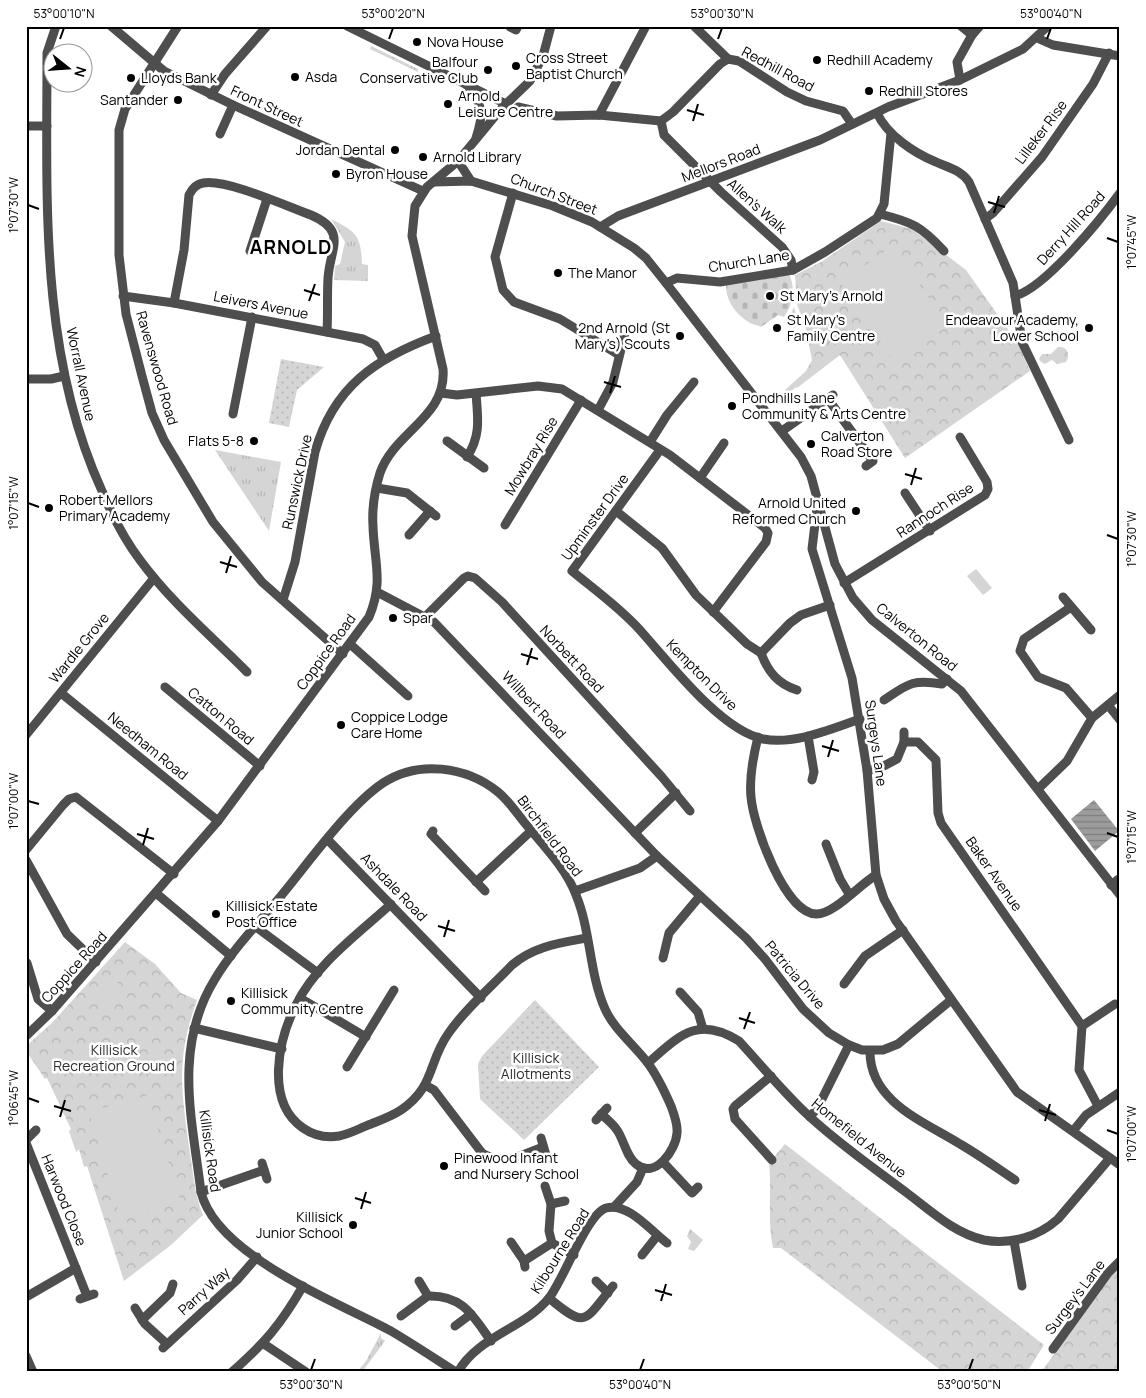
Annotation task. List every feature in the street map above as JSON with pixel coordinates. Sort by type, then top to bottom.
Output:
[{"type":"street","name":"Worrall Avenue","points":[[56,26],[47,53],[49,260],[55,320],[64,376],[85,451],[97,480],[127,540],[154,578],[247,672]]},
{"type":"street","name":"Front Street","points":[[111,26],[164,71],[233,106],[423,192]]},
{"type":"street","name":"Ravenswood Road","points":[[178,26],[154,62],[120,121],[118,255],[124,296],[148,398],[164,440],[191,487],[224,538],[262,582],[343,654]]},
{"type":"street","points":[[211,95],[227,72],[267,26]]},
{"type":"street","points":[[347,26],[506,104]]},
{"type":"street","name":"Coppice Road","points":[[26,1036],[52,1012],[218,822],[369,616],[377,592],[379,574],[372,524],[381,472],[393,451],[430,412],[444,385],[443,369],[436,336],[412,236],[413,213],[417,199],[455,164],[506,104],[524,90],[543,56],[551,26]]},
{"type":"street","points":[[598,115],[646,26]]},
{"type":"street","points":[[694,26],[728,59]]},
{"type":"street","points":[[961,26],[972,36]]},
{"type":"street","points":[[852,124],[960,80],[1016,53],[1037,38],[1048,26]]},
{"type":"street","points":[[960,80],[957,62],[979,27]]},
{"type":"street","points":[[1037,38],[1052,45],[1120,56]]},
{"type":"street","name":"Lilleker Rise","points":[[985,219],[993,213],[1042,157],[1093,84],[1108,53]]},
{"type":"street","name":"Redhill Road","points":[[660,121],[673,112],[720,64],[728,59],[739,61],[784,90],[806,101],[843,111],[852,124]]},
{"type":"street","points":[[464,82],[481,106],[482,118],[474,143]]},
{"type":"street","points":[[220,134],[233,106]]},
{"type":"street","points":[[518,107],[529,106],[565,116],[598,115],[660,121]]},
{"type":"street","points":[[877,113],[891,133],[922,155],[960,172],[969,182],[1006,263],[1016,296],[1022,342],[1069,440]]},
{"type":"street","name":"Allen's Walk","points":[[660,121],[664,135],[782,247],[791,260],[793,270]]},
{"type":"street","name":"Mellors Road","points":[[600,227],[618,216],[820,140],[852,124]]},
{"type":"street","points":[[26,126],[47,126]]},
{"type":"street","points":[[891,133],[884,204],[880,214],[911,222],[920,227],[944,251]]},
{"type":"street","name":"Church Street","points":[[455,164],[458,173],[471,182]]},
{"type":"street","name":"Church Street","points":[[434,182],[471,182],[568,211],[600,227],[634,248],[666,283]]},
{"type":"street","points":[[174,303],[184,250],[187,200],[193,188],[201,184],[210,183],[243,191],[321,220],[333,235],[335,248],[328,277],[327,332]]},
{"type":"street","points":[[513,193],[495,257],[503,290],[514,302],[560,319],[619,355]]},
{"type":"street","name":"Derry Hill Road","points":[[1016,296],[1032,289],[1058,266],[1120,193]]},
{"type":"street","points":[[250,251],[267,199]]},
{"type":"street","name":"Church Lane","points":[[666,283],[677,278],[720,282],[793,270],[825,252],[880,214]]},
{"type":"street","name":"Calverton Road","points":[[666,283],[804,461],[811,476],[828,540],[844,583],[853,598],[872,620],[961,692],[1120,895]]},
{"type":"street","name":"Leivers Avenue","points":[[124,296],[252,317],[368,341],[375,345],[383,359]]},
{"type":"street","points":[[233,414],[252,317]]},
{"type":"street","points":[[598,410],[613,382],[626,329]]},
{"type":"street","name":"Runswick Drive","points":[[282,600],[295,562],[315,452],[321,435],[342,397],[368,370],[383,359],[436,336]]},
{"type":"street","points":[[26,379],[51,379],[64,376]]},
{"type":"street","points":[[650,442],[667,415],[694,382]]},
{"type":"street","points":[[441,393],[457,395],[476,394],[551,386],[562,389],[650,442],[700,478],[768,533],[766,542],[713,612]]},
{"type":"street","points":[[467,457],[474,447],[479,426],[476,394]]},
{"type":"street","points":[[782,431],[830,397],[873,461],[866,466]]},
{"type":"street","name":"Mowbray Rise","points":[[505,525],[581,400]]},
{"type":"street","name":"Rannoch Rise","points":[[844,583],[982,498],[986,492],[987,482],[969,444],[960,437]]},
{"type":"street","points":[[447,441],[484,468]]},
{"type":"street","points":[[700,478],[724,443]]},
{"type":"street","name":"Upminster Drive","points":[[600,594],[572,571],[660,450]]},
{"type":"street","points":[[377,488],[407,494],[433,514],[414,534]]},
{"type":"street","points":[[905,493],[914,500],[930,531]]},
{"type":"street","points":[[815,558],[812,536],[818,501]]},
{"type":"street","points":[[616,511],[662,548],[696,595],[747,644],[761,653],[770,672],[782,683],[797,690]]},
{"type":"street","points":[[812,536],[825,531]]},
{"type":"street","points":[[815,558],[819,544],[828,540]]},
{"type":"street","name":"Surgeys Lane","points":[[815,558],[850,672],[860,719],[867,770],[876,875],[884,899],[951,1000],[1018,1092],[1110,1158]]},
{"type":"street","name":"Norbett Road","points":[[426,616],[464,578],[468,576],[475,578],[502,602],[676,793],[690,811]]},
{"type":"street","name":"Wardle Grove","points":[[26,735],[154,578]]},
{"type":"street","name":"Willbert Road","points":[[377,592],[426,616],[469,658],[656,856]]},
{"type":"street","name":"Kempton Drive","points":[[600,594],[638,628],[654,648],[718,713],[733,725],[758,737],[774,739],[808,736],[860,719]]},
{"type":"street","points":[[1063,597],[1091,630]]},
{"type":"street","points":[[761,653],[790,623],[801,615],[830,605]]},
{"type":"street","points":[[1071,607],[1021,643],[1020,654],[1038,678],[1066,688],[1092,718]]},
{"type":"street","points":[[350,644],[408,696]]},
{"type":"street","points":[[884,700],[910,684],[922,680],[942,684],[947,679]]},
{"type":"street","name":"Catton Road","points":[[165,688],[260,766]]},
{"type":"street","name":"Needham Road","points":[[61,693],[218,822]]},
{"type":"street","points":[[1038,789],[1066,763],[1092,718],[1120,695]]},
{"type":"street","points":[[1108,705],[1120,720]]},
{"type":"street","points":[[808,736],[814,772],[812,780]]},
{"type":"street","points":[[758,737],[751,766],[752,807],[764,844],[777,874],[796,905],[807,913],[822,914],[829,911],[876,875]]},
{"type":"street","name":"Baker Avenue","points":[[867,770],[878,769],[897,759],[904,737],[918,742],[936,760],[938,813],[941,823],[1082,1026]]},
{"type":"street","name":"Birchfield Road","points":[[231,956],[360,802],[385,782],[422,769],[454,771],[483,781],[500,793],[531,831],[575,891],[601,1000],[606,1012],[648,1063],[669,1102],[677,1131],[674,1146],[663,1162]]},
{"type":"street","points":[[635,833],[676,793]]},
{"type":"street","points":[[26,850],[66,801],[76,797],[174,874]]},
{"type":"street","points":[[433,831],[432,834],[485,891]]},
{"type":"street","points":[[476,882],[531,831]]},
{"type":"street","name":"Ashdale Road","points":[[328,840],[481,998]]},
{"type":"street","points":[[826,844],[840,879],[849,894]]},
{"type":"street","points":[[575,891],[640,868],[656,856]]},
{"type":"street","name":"Patricia Drive","points":[[656,856],[724,917],[759,952],[814,1020],[849,1045],[870,1052]]},
{"type":"street","points":[[26,860],[66,934],[96,962]]},
{"type":"street","points":[[1111,885],[1120,878]]},
{"type":"street","points":[[157,894],[231,956]]},
{"type":"street","points":[[663,958],[668,934],[700,896]]},
{"type":"street","points":[[391,904],[318,973],[300,998],[290,1018],[282,1049],[279,1082],[283,1102],[298,1124],[320,1135],[345,1134],[384,1119],[411,1103],[426,1085],[445,1039],[512,965],[531,951],[544,946],[587,938]]},
{"type":"street","points":[[256,927],[318,973]]},
{"type":"street","points":[[844,984],[865,956],[903,930]]},
{"type":"street","name":"Killisick Road","points":[[231,956],[205,998],[194,1028],[188,1077],[201,1192],[206,1208],[218,1225],[230,1237],[257,1258],[303,1286],[392,1332],[457,1372]]},
{"type":"street","points":[[27,963],[38,999],[52,1012]]},
{"type":"street","points":[[347,1068],[394,990]]},
{"type":"street","points":[[648,1063],[678,1037],[692,1030],[704,1029],[698,1012],[680,992]]},
{"type":"street","points":[[300,998],[366,1037]]},
{"type":"street","points":[[951,1000],[898,1044],[884,1050],[870,1052],[873,1068],[881,1085],[899,1106],[924,1124],[996,1164],[1014,1180]]},
{"type":"street","points":[[1098,1106],[1079,1070],[1082,1026],[1115,1004]]},
{"type":"street","points":[[194,1028],[282,1049]]},
{"type":"street","name":"Homefield Avenue","points":[[704,1029],[725,1034],[738,1041],[810,1117],[949,1225],[984,1240],[997,1242],[1014,1241],[1039,1232],[1054,1223],[1110,1158]]},
{"type":"street","points":[[810,1117],[818,1106],[849,1045]]},
{"type":"street","points":[[770,1076],[734,1109],[735,1119],[758,1151],[772,1160]]},
{"type":"street","points":[[426,1085],[434,1090],[482,1153],[488,1157],[496,1160],[509,1160],[543,1147]]},
{"type":"street","points":[[1073,1131],[1086,1115],[1120,1092]]},
{"type":"street","points":[[601,1114],[618,1131],[635,1162],[643,1168],[655,1167],[663,1162],[695,1193]]},
{"type":"street","points":[[26,1141],[36,1130]]},
{"type":"street","name":"Harwood Close","points":[[26,1141],[87,1297]]},
{"type":"street","points":[[1110,1158],[1120,1165]]},
{"type":"street","name":"Kilbourne Road","points":[[457,1372],[464,1362],[549,1298],[594,1216],[603,1209],[614,1207],[637,1182],[643,1168]]},
{"type":"street","points":[[201,1192],[264,1171]]},
{"type":"street","points":[[545,1186],[551,1204],[549,1231],[552,1243],[574,1255]]},
{"type":"street","points":[[551,1204],[565,1201]]},
{"type":"street","points":[[614,1207],[627,1211],[666,1243]]},
{"type":"street","points":[[642,1254],[657,1236]]},
{"type":"street","points":[[1014,1241],[1019,1282]]},
{"type":"street","points":[[511,1242],[525,1264],[552,1243]]},
{"type":"street","name":"Parry Way","points":[[135,1308],[142,1320],[165,1346],[237,1280],[257,1258]]},
{"type":"street","name":"Surgey's Lane","points":[[1053,1349],[1108,1272],[1120,1261]]},
{"type":"street","name":"Harwood Close","points":[[26,1297],[76,1268]]},
{"type":"street","points":[[419,1281],[428,1296]]},
{"type":"street","points":[[549,1298],[573,1318],[580,1319],[591,1313],[610,1290],[596,1281]]},
{"type":"street","name":"Parry Way","points":[[142,1320],[170,1293],[173,1284]]},
{"type":"street","points":[[232,1372],[264,1344],[286,1316],[303,1286]]},
{"type":"street","points":[[401,1316],[428,1296],[459,1302],[471,1314],[491,1341]]},
{"type":"street","points":[[455,1326],[471,1314]]},
{"type":"street","points":[[264,1344],[306,1372]]},
{"type":"street","points":[[27,1358],[33,1372]]},
{"type":"green space","points":[[371,46],[418,69],[418,72],[370,49]]},
{"type":"green space","points":[[331,219],[347,228],[359,241],[362,264],[368,265],[368,281],[334,280],[335,266],[340,264],[345,242]]},
{"type":"green space","points":[[881,221],[912,229],[966,270],[1012,335],[1014,334],[1030,371],[905,458],[840,355],[788,394],[785,390],[806,371],[812,360],[806,329],[797,304],[795,275],[821,262]]},
{"type":"green space","points":[[893,246],[948,326],[895,363],[840,282]]},
{"type":"green space","points":[[789,274],[793,291],[790,307],[784,317],[778,315],[761,327],[750,323],[732,306],[726,290],[726,284]]},
{"type":"green space","points":[[794,307],[799,324],[794,328],[788,320]]},
{"type":"green space","points":[[1058,347],[1066,349],[1068,356],[1066,362],[1057,364],[1052,360],[1045,364],[1041,362],[1039,359],[1042,354],[1051,354]]},
{"type":"green space","points":[[281,359],[324,367],[297,390],[289,427],[269,423]]},
{"type":"green space","points":[[215,450],[281,462],[269,531]]},
{"type":"green space","points":[[976,569],[992,588],[983,595],[967,576]]},
{"type":"green space","name":"Killisick Recreation Ground","points":[[125,942],[155,964],[181,993],[197,1000],[190,1021],[183,1057],[182,1090],[194,1181],[203,1215],[171,1245],[124,1281],[87,1166],[84,1167],[79,1149],[76,1152],[69,1131],[71,1129],[47,1078],[45,1079],[26,1051],[26,1046],[52,1023]]},
{"type":"green space","points":[[115,979],[124,991],[103,1006],[94,994]]},
{"type":"green space","name":"Killisick Allotments","points":[[535,1000],[599,1067],[524,1140],[480,1099],[478,1064],[482,1056]]},
{"type":"green space","points":[[148,1095],[180,1201],[121,1219],[89,1112]]},
{"type":"green space","points":[[785,1144],[1044,1345],[1027,1372],[943,1372],[781,1248],[773,1248],[770,1227],[769,1163]]},
{"type":"green space","points":[[690,1229],[703,1240],[694,1251],[688,1249],[691,1242],[687,1236]]},
{"type":"green space","points":[[1119,1266],[1120,1372],[1041,1372]]},
{"type":"green space","points":[[381,1333],[381,1338],[385,1341],[362,1372],[357,1372],[366,1361]]},
{"type":"shaded area","points":[[1094,800],[1119,831],[1095,851],[1071,819]]},
{"type":"place","name":"Nova House","points":[[417,42]]},
{"type":"place","name":"Redhill Academy","points":[[817,60]]},
{"type":"place","name":"Cross Street Baptist Church","points":[[516,66]]},
{"type":"place","name":"Balfour Conservative Club","points":[[488,70]]},
{"type":"place","name":"Asda","points":[[295,77]]},
{"type":"place","name":"Lloyds Bank","points":[[131,78]]},
{"type":"place","name":"Redhill Stores","points":[[869,91]]},
{"type":"place","name":"Santander","points":[[178,100]]},
{"type":"place","name":"Arnold Leisure Centre","points":[[448,104]]},
{"type":"place","name":"Jordan Dental","points":[[395,150]]},
{"type":"place","name":"Arnold Library","points":[[423,157]]},
{"type":"place","name":"Byron House","points":[[336,174]]},
{"type":"place","name":"The Manor","points":[[558,273]]},
{"type":"place","name":"St Mary's Arnold","points":[[770,296]]},
{"type":"place","name":"St Mary's Family Centre","points":[[777,328]]},
{"type":"place","name":"Endeavour Academy, Lower School","points":[[1089,328]]},
{"type":"place","name":"2nd Arnold (St Mary's) Scouts","points":[[680,336]]},
{"type":"place","name":"Pondhills Lane Community & Arts Centre","points":[[732,406]]},
{"type":"place","name":"Flats 5-8","points":[[254,441]]},
{"type":"place","name":"Calverton Road Store","points":[[811,444]]},
{"type":"place","name":"Robert Mellors Primary Academy","points":[[49,508]]},
{"type":"place","name":"Arnold United Reformed Church","points":[[856,511]]},
{"type":"place","name":"Spar","points":[[393,618]]},
{"type":"place","name":"Coppice Lodge Care Home","points":[[341,725]]},
{"type":"place","name":"Killisick Estate Post Office","points":[[216,914]]},
{"type":"place","name":"Killisick Community Centre","points":[[231,1001]]},
{"type":"place","name":"Pinewood Infant and Nursery School","points":[[444,1166]]},
{"type":"place","name":"Killisick Junior School","points":[[353,1225]]},
{"type":"district","name":"ARNOLD","points":[[291,247]]}]
